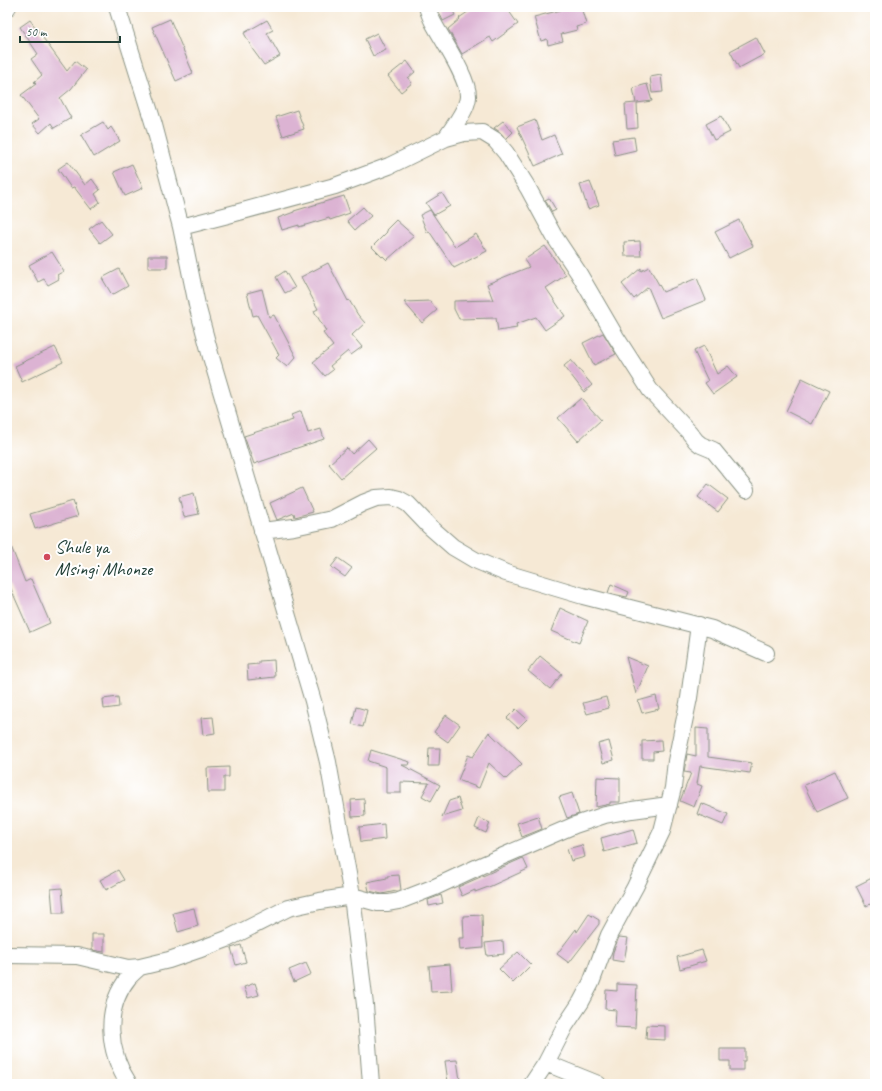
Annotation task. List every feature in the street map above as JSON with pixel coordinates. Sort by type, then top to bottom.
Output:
[{"type":"street","points":[[117,7],[154,125],[181,227],[197,305],[211,357],[312,701],[328,762],[352,896],[365,1005],[371,1084]]},
{"type":"street","points":[[427,7],[433,23],[460,69],[467,89],[468,97],[466,105],[446,138]]},
{"type":"street","points":[[181,227],[335,186],[389,166],[446,138],[464,133],[482,132],[495,140],[506,153],[528,188],[554,236],[578,272],[616,338],[650,390],[696,441],[713,450],[746,490]]},
{"type":"street","points":[[262,531],[294,527],[332,519],[376,498],[390,497],[399,499],[408,504],[429,526],[453,547],[475,560],[506,572],[583,596],[662,617],[699,625],[766,653]]},
{"type":"street","points":[[532,1084],[546,1063],[565,1026],[581,1002],[591,983],[609,935],[635,887],[662,831],[674,788],[676,762],[689,698],[699,625]]},
{"type":"street","points":[[7,955],[77,956],[128,968],[140,967],[169,960],[226,939],[288,908],[352,896],[378,903],[399,901],[435,887],[574,825],[605,815],[669,805]]},
{"type":"street","points":[[128,1084],[116,1060],[113,1048],[111,1031],[112,1016],[116,1001],[123,986],[129,977],[140,967]]},
{"type":"street","points":[[546,1063],[598,1084]]},
{"type":"building","points":[[437,7],[451,7],[455,15],[443,21]]},
{"type":"building","points":[[475,7],[506,7],[518,24],[493,42],[490,37],[462,54],[448,29],[460,19],[459,18]]},
{"type":"building","points":[[560,7],[581,7],[586,24],[576,27],[577,30],[561,34],[563,41],[548,45],[547,39],[541,41],[534,17],[561,10]]},
{"type":"building","points":[[170,19],[193,73],[176,81],[152,27]]},
{"type":"building","points":[[30,20],[67,71],[75,61],[86,70],[71,89],[60,98],[71,118],[54,128],[51,123],[40,133],[32,124],[39,119],[21,95],[36,84],[34,82],[42,75],[31,59],[38,54],[20,27]]},
{"type":"building","points":[[267,20],[273,30],[267,33],[280,56],[264,65],[253,50],[244,33]]},
{"type":"building","points":[[377,33],[386,50],[373,56],[365,39]]},
{"type":"building","points":[[756,37],[765,54],[739,68],[730,51]]},
{"type":"building","points":[[407,61],[415,72],[408,78],[412,83],[401,92],[388,76]]},
{"type":"building","points":[[661,75],[663,92],[652,93],[650,77]]},
{"type":"building","points":[[647,84],[652,101],[637,103],[638,128],[627,129],[625,104],[636,103],[633,88]]},
{"type":"building","points":[[297,110],[304,129],[283,136],[276,117]]},
{"type":"building","points":[[721,116],[730,132],[714,140],[706,124]]},
{"type":"building","points":[[535,120],[542,140],[554,135],[562,154],[535,166],[517,127]]},
{"type":"building","points":[[503,121],[513,132],[506,139],[494,128]]},
{"type":"building","points":[[103,122],[108,130],[111,127],[120,141],[94,157],[81,135]]},
{"type":"building","points":[[634,137],[636,150],[615,155],[612,140]]},
{"type":"building","points":[[68,162],[85,185],[92,179],[100,190],[95,194],[100,202],[91,209],[74,187],[71,188],[58,169]]},
{"type":"building","points":[[132,164],[143,188],[125,196],[114,172]]},
{"type":"building","points":[[590,182],[599,205],[588,209],[580,185]]},
{"type":"building","points":[[442,193],[450,206],[434,215],[426,203]]},
{"type":"building","points":[[344,196],[350,213],[330,220],[329,218],[299,227],[299,225],[282,230],[278,218],[294,211]]},
{"type":"building","points":[[549,198],[556,210],[552,212],[545,200]]},
{"type":"building","points":[[363,207],[371,216],[355,230],[347,221]]},
{"type":"building","points":[[430,210],[455,247],[476,234],[487,251],[454,268],[429,231],[427,232],[420,215]]},
{"type":"building","points":[[101,220],[112,234],[100,243],[89,229]]},
{"type":"building","points":[[396,220],[414,236],[387,260],[372,247],[387,232],[386,230]]},
{"type":"building","points":[[739,220],[753,246],[729,258],[715,232]]},
{"type":"building","points":[[640,241],[641,256],[625,256],[624,242]]},
{"type":"building","points":[[545,246],[566,275],[546,288],[565,316],[545,330],[536,317],[516,324],[517,328],[498,331],[496,318],[459,319],[454,309],[454,301],[493,300],[487,284],[529,267],[524,260]]},
{"type":"building","points":[[52,252],[64,271],[57,275],[59,279],[48,285],[44,279],[38,282],[29,265]]},
{"type":"building","points":[[148,256],[167,256],[167,268],[148,268]]},
{"type":"building","points":[[328,263],[348,301],[349,300],[365,323],[352,335],[362,347],[351,355],[348,351],[330,366],[333,370],[325,376],[313,362],[333,346],[323,333],[326,331],[314,311],[318,309],[301,277]]},
{"type":"building","points":[[649,267],[663,292],[697,278],[706,300],[661,318],[648,287],[634,299],[622,284],[641,268],[641,271]]},
{"type":"building","points":[[119,269],[128,286],[112,295],[102,278]]},
{"type":"building","points":[[285,271],[295,288],[285,293],[276,277]]},
{"type":"building","points":[[262,289],[269,317],[274,315],[296,357],[287,367],[276,358],[279,355],[257,315],[253,316],[247,293]]},
{"type":"building","points":[[430,301],[437,310],[422,323],[404,302]]},
{"type":"building","points":[[603,333],[616,354],[594,365],[583,343]]},
{"type":"building","points":[[704,346],[717,374],[728,366],[737,377],[713,394],[705,383],[708,381],[694,351]]},
{"type":"building","points":[[55,347],[63,362],[22,382],[15,366]]},
{"type":"building","points":[[571,360],[592,385],[584,392],[564,366]]},
{"type":"building","points":[[802,378],[829,391],[812,424],[786,411]]},
{"type":"building","points":[[581,398],[601,420],[578,441],[558,418]]},
{"type":"building","points":[[301,411],[308,433],[321,429],[324,439],[254,464],[244,436],[293,420],[291,415]]},
{"type":"building","points":[[368,439],[376,448],[341,478],[329,464],[347,448],[352,454]]},
{"type":"building","points":[[708,484],[728,499],[718,512],[698,497]]},
{"type":"building","points":[[302,488],[313,512],[295,517],[294,513],[277,520],[270,503]]},
{"type":"building","points":[[194,493],[199,514],[184,517],[179,497]]},
{"type":"building","points":[[73,501],[78,516],[35,529],[30,514]]},
{"type":"building","points":[[7,536],[25,582],[31,579],[50,623],[30,632],[7,580]]},
{"type":"building","points":[[338,558],[352,568],[345,577],[331,567]]},
{"type":"building","points":[[611,584],[629,592],[627,597],[608,593]]},
{"type":"building","points":[[560,608],[588,621],[579,643],[551,631]]},
{"type":"building","points":[[540,656],[562,674],[550,689],[528,671]]},
{"type":"building","points":[[626,657],[648,666],[636,694]]},
{"type":"building","points":[[274,660],[275,677],[248,680],[247,665],[259,664],[259,661]]},
{"type":"building","points":[[656,696],[659,709],[642,713],[638,701]]},
{"type":"building","points":[[118,697],[119,707],[104,709],[103,699]]},
{"type":"building","points":[[606,697],[609,708],[587,714],[583,703]]},
{"type":"building","points":[[356,707],[367,710],[363,727],[352,724]]},
{"type":"building","points":[[516,709],[527,719],[518,728],[507,718]]},
{"type":"building","points":[[446,715],[460,725],[448,742],[434,732]]},
{"type":"building","points":[[213,717],[215,733],[203,735],[201,718]]},
{"type":"building","points":[[696,728],[708,729],[708,757],[752,763],[750,773],[700,766],[697,784],[702,786],[694,807],[680,801],[691,773],[684,772],[687,754],[696,756]]},
{"type":"building","points":[[489,732],[522,764],[506,779],[489,763],[479,788],[458,780],[468,755],[473,757]]},
{"type":"building","points":[[661,740],[662,751],[653,752],[653,759],[642,759],[642,741]]},
{"type":"building","points":[[609,741],[614,760],[603,763],[598,744]]},
{"type":"building","points":[[429,748],[440,748],[439,766],[428,766]]},
{"type":"building","points":[[371,750],[410,762],[409,765],[402,765],[440,785],[431,801],[422,796],[429,783],[401,782],[401,793],[386,793],[386,767],[368,761]]},
{"type":"building","points":[[229,767],[229,777],[224,777],[224,792],[208,792],[207,768]]},
{"type":"building","points":[[835,771],[848,798],[817,812],[804,785]]},
{"type":"building","points":[[597,777],[620,778],[620,802],[610,802],[610,804],[596,807]]},
{"type":"building","points":[[572,793],[579,814],[567,818],[559,797]]},
{"type":"building","points":[[458,798],[462,811],[442,817],[449,801]]},
{"type":"building","points":[[364,799],[365,816],[352,817],[351,800]]},
{"type":"building","points":[[701,803],[728,814],[723,825],[697,814]]},
{"type":"building","points":[[538,816],[542,829],[522,837],[517,823]]},
{"type":"building","points":[[479,818],[490,823],[486,833],[475,828]]},
{"type":"building","points":[[384,824],[385,839],[361,842],[359,827]]},
{"type":"building","points":[[633,829],[637,843],[604,852],[601,838]]},
{"type":"building","points":[[582,845],[585,857],[571,861],[567,849]]},
{"type":"building","points":[[523,858],[528,869],[491,886],[475,892],[475,890],[462,896],[458,887]]},
{"type":"building","points":[[118,870],[124,880],[106,890],[100,880]]},
{"type":"building","points":[[399,875],[401,890],[382,894],[369,891],[367,882],[387,878],[387,876]]},
{"type":"building","points":[[872,878],[875,885],[875,902],[866,906],[856,886]]},
{"type":"building","points":[[62,888],[64,913],[53,913],[51,889]]},
{"type":"building","points":[[441,895],[443,903],[429,906],[428,900]]},
{"type":"building","points":[[194,908],[198,926],[178,932],[173,913]]},
{"type":"building","points":[[589,914],[599,920],[599,924],[569,963],[557,954],[576,929],[577,932]]},
{"type":"building","points":[[482,915],[483,948],[460,950],[459,938],[464,938],[463,916]]},
{"type":"building","points":[[92,934],[104,934],[104,952],[92,950]]},
{"type":"building","points":[[619,937],[628,938],[624,962],[612,960],[613,952]]},
{"type":"building","points":[[503,941],[504,954],[487,956],[485,943]]},
{"type":"building","points":[[241,945],[246,962],[236,965],[231,948]]},
{"type":"building","points":[[702,950],[706,961],[680,969],[677,957]]},
{"type":"building","points":[[518,952],[531,965],[513,983],[499,969]]},
{"type":"building","points":[[306,963],[311,974],[294,982],[289,970]]},
{"type":"building","points":[[450,964],[452,991],[431,992],[429,966]]},
{"type":"building","points":[[255,983],[259,995],[248,998],[244,987]]},
{"type":"building","points":[[617,984],[637,985],[635,1028],[615,1027],[616,1010],[605,1009],[606,990],[617,991]]},
{"type":"building","points":[[647,1025],[665,1026],[665,1040],[646,1039]]},
{"type":"building","points":[[720,1049],[745,1049],[743,1070],[730,1070],[730,1061],[720,1061]]},
{"type":"building","points":[[457,1060],[460,1080],[448,1082],[445,1061]]},
{"type":"place","name":"Shule ya Msingi Mhonze","points":[[47,557]]}]
